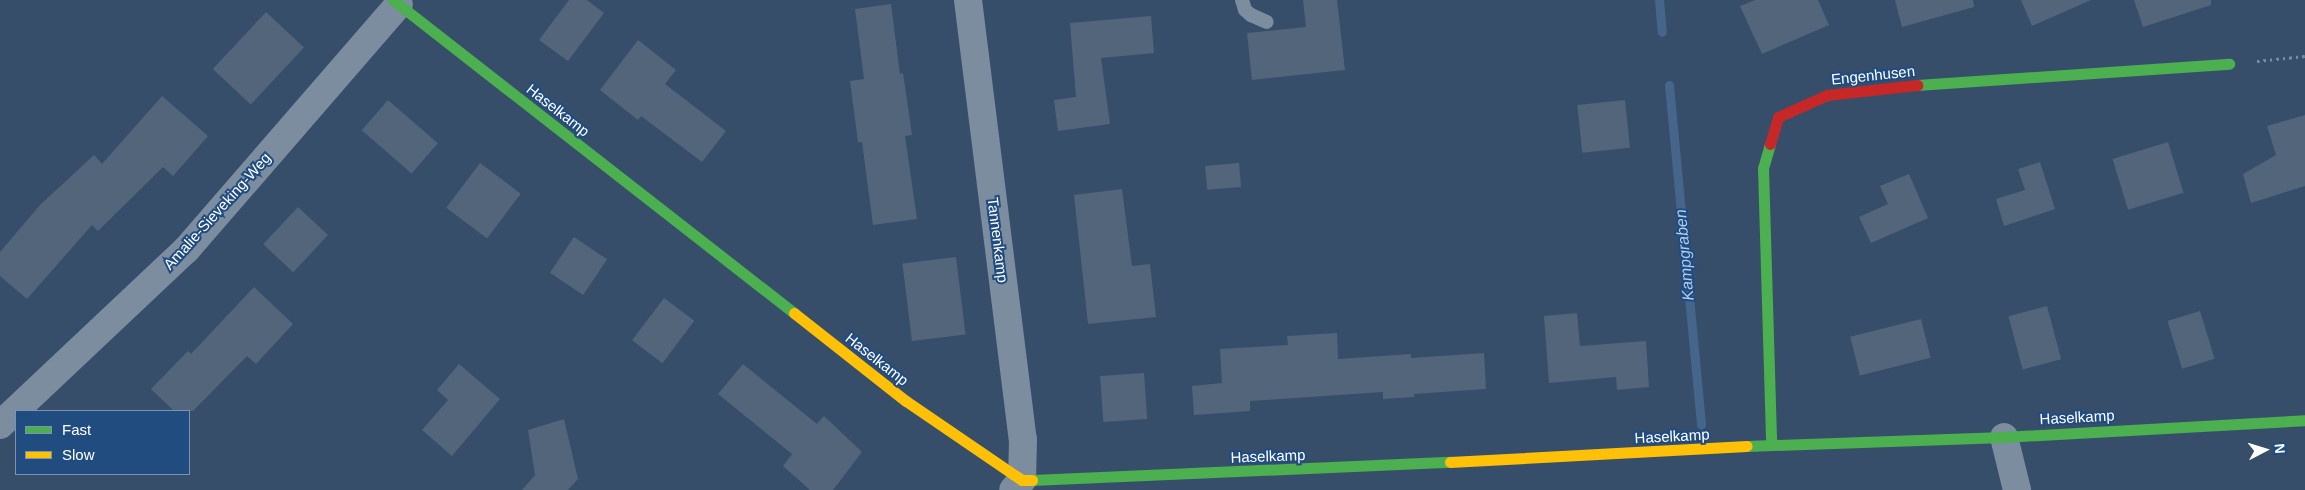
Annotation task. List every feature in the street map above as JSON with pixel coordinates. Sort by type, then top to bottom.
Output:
[{"type":"street","name":"Tannenkamp","points":[[968,0],[1023,440],[1017,485]]},
{"type":"street","name":"Haselkamp","points":[[396,2],[906,401],[1017,485],[1771,445],[2004,437],[2305,420]]},
{"type":"street","name":"Amalie-Sieveking-Weg","points":[[16,410],[186,250],[396,2]]},
{"type":"street","name":"Engenhusen","points":[[1771,445],[1763,168],[1778,117],[1827,95],[1958,81],[2229,64]]},
{"type":"street","name":"Amalie-Sieveking-Weg","points":[[0,425],[15,411]]},
{"type":"street","points":[[2004,437],[2017,490]]},
{"type":"lane","points":[[1242,0],[1245,10],[1251,15],[1267,22]]},
{"type":"path","points":[[2229,64],[2305,56]]},
{"type":"building","points":[[569,0],[587,0],[604,13],[568,61],[539,40]]},
{"type":"building","points":[[1303,0],[1337,0],[1345,70],[1252,80],[1247,33],[1306,27]]},
{"type":"building","points":[[1755,0],[1818,0],[1829,25],[1762,54],[1740,6]]},
{"type":"building","points":[[1895,0],[1973,0],[1974,7],[1902,27]]},
{"type":"building","points":[[2021,0],[2091,0],[2032,26]]},
{"type":"building","points":[[2134,0],[2211,0],[2211,5],[2143,27]]},
{"type":"building","points":[[891,4],[900,74],[903,73],[912,135],[905,136],[917,219],[873,225],[862,142],[858,142],[850,81],[864,79],[855,9]]},
{"type":"building","points":[[266,12],[304,47],[251,105],[213,69]]},
{"type":"building","points":[[1151,16],[1154,53],[1101,58],[1110,124],[1058,131],[1054,100],[1076,97],[1070,23]]},
{"type":"building","points":[[638,40],[676,70],[665,84],[726,131],[702,162],[641,116],[638,120],[600,90]]},
{"type":"building","points":[[162,96],[208,136],[173,176],[163,167],[98,231],[92,225],[27,299],[0,276],[0,252],[40,205],[94,155],[102,164]]},
{"type":"building","points":[[388,100],[438,143],[412,173],[362,130]]},
{"type":"building","points":[[1625,100],[1630,148],[1582,153],[1577,105]]},
{"type":"building","points":[[2305,115],[2305,186],[2251,203],[2243,174],[2276,155],[2267,126]]},
{"type":"building","points":[[2168,142],[2183,193],[2128,210],[2113,159]]},
{"type":"building","points":[[2040,162],[2055,209],[2004,226],[1996,199],[2025,190],[2018,169]]},
{"type":"building","points":[[480,163],[521,194],[487,238],[446,208]]},
{"type":"building","points":[[1239,163],[1241,187],[1207,190],[1205,166]]},
{"type":"building","points":[[1909,174],[1928,218],[1871,243],[1859,217],[1888,204],[1880,186]]},
{"type":"building","points":[[1122,189],[1132,266],[1150,264],[1156,317],[1088,324],[1074,195]]},
{"type":"building","points":[[298,207],[328,235],[293,272],[263,244]]},
{"type":"building","points":[[574,237],[607,259],[583,295],[550,273]]},
{"type":"building","points":[[956,257],[966,334],[912,341],[902,264]]},
{"type":"building","points":[[254,287],[293,324],[256,364],[247,356],[193,411],[173,410],[151,389],[188,351],[191,354]]},
{"type":"building","points":[[664,298],[694,321],[662,363],[632,340]]},
{"type":"building","points":[[2047,306],[2061,359],[2023,369],[2008,316]]},
{"type":"building","points":[[2200,311],[2215,359],[2182,369],[2167,321]]},
{"type":"building","points":[[1577,313],[1580,346],[1646,341],[1649,387],[1617,390],[1616,377],[1549,383],[1544,316]]},
{"type":"building","points":[[1921,319],[1931,358],[1860,375],[1850,337]]},
{"type":"building","points":[[1337,333],[1338,359],[1411,354],[1411,358],[1484,353],[1486,389],[1414,394],[1414,397],[1383,399],[1383,392],[1250,401],[1250,411],[1194,415],[1192,386],[1222,383],[1220,349],[1288,345],[1287,336]]},
{"type":"building","points":[[459,364],[500,399],[452,456],[422,430],[448,400],[437,390]]},
{"type":"building","points":[[743,364],[817,424],[824,416],[862,452],[833,490],[810,490],[783,466],[792,454],[718,394]]},
{"type":"building","points":[[1144,373],[1147,419],[1103,422],[1100,376]]},
{"type":"building","points":[[564,419],[578,479],[568,490],[522,490],[535,475],[528,430]]},
{"type":"waterway","name":"Kampgraben","points":[[1659,0],[1662,32]]},
{"type":"waterway","name":"Kampgraben","points":[[1669,85],[1701,424]]},
{"type":"traffic: fast","points":[[393,0],[794,313]]},
{"type":"traffic: fast","points":[[1917,85],[2229,64]]},
{"type":"traffic: fast","points":[[1770,144],[1763,168],[1771,445]]},
{"type":"traffic: fast","points":[[1747,446],[2004,437],[2305,420]]},
{"type":"traffic: fast","points":[[1032,480],[1450,462]]},
{"type":"traffic: slow","points":[[794,313],[906,401],[1022,480],[1032,480]]},
{"type":"traffic: slow","points":[[1450,462],[1747,446]]},
{"type":"traffic: jam","points":[[1770,144],[1778,117],[1827,95],[1917,85]]}]
